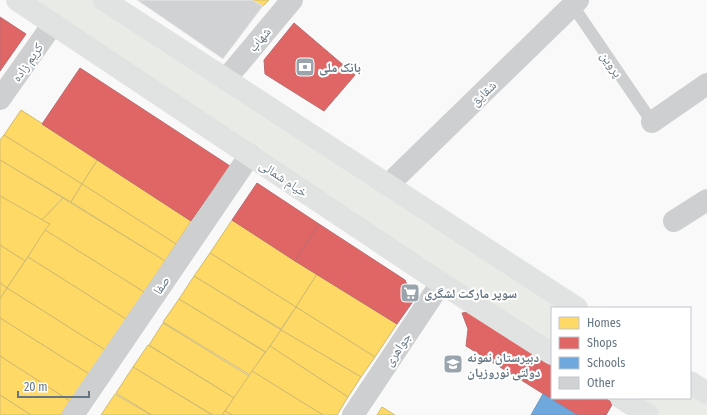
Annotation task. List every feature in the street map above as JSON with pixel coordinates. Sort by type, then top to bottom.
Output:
[{"type":"main road","name":"خیام شمالی","points":[[17,0],[441,283],[551,353]]},
{"type":"main road","points":[[104,0],[575,307]]},
{"type":"main road","points":[[691,383],[707,393]]},
{"type":"street","name":"شهاب","points":[[226,79],[292,0]]},
{"type":"street","name":"شقایق","points":[[388,185],[576,3]]},
{"type":"street","name":"کریم زاده","points":[[0,99],[53,24]]},
{"type":"street","points":[[652,122],[707,84]]},
{"type":"street","name":"صفا","points":[[73,415],[250,155]]},
{"type":"street","points":[[674,221],[707,200]]},
{"type":"street","name":"جواهری","points":[[353,415],[441,283]]},
{"type":"lane","name":"پروین","points":[[576,3],[652,122]]},
{"type":"shaded area","points":[[17,0],[104,0],[575,307],[551,307],[551,353]]},
{"type":"shaded area","points":[[691,383],[707,393],[707,415],[648,415],[623,399],[691,399]]},
{"type":"building: Homes","points":[[252,0],[269,0],[263,6]]},
{"type":"building: Homes","points":[[21,110],[98,159],[82,184],[4,135]]},
{"type":"building: Homes","points":[[4,135],[82,184],[71,202],[0,160],[0,140]]},
{"type":"building: Homes","points":[[98,159],[191,221],[176,244],[82,184]]},
{"type":"building: Homes","points":[[0,160],[63,198],[42,220],[0,196]]},
{"type":"building: Homes","points":[[82,184],[176,244],[165,261],[71,202]]},
{"type":"building: Homes","points":[[0,196],[50,224],[25,261],[0,245]]},
{"type":"building: Homes","points":[[63,198],[165,261],[144,292],[45,230],[50,224],[42,220]]},
{"type":"building: Homes","points":[[232,220],[317,274],[296,307],[210,253]]},
{"type":"building: Homes","points":[[45,230],[144,292],[126,319],[28,257]]},
{"type":"building: Homes","points":[[0,245],[25,261],[7,288],[0,283]]},
{"type":"building: Homes","points":[[210,253],[296,307],[281,329],[194,276]]},
{"type":"building: Homes","points":[[28,257],[126,319],[105,350],[7,288]]},
{"type":"building: Homes","points":[[317,274],[397,324],[375,357],[296,307]]},
{"type":"building: Homes","points":[[194,276],[281,330],[266,352],[179,299]]},
{"type":"building: Homes","points":[[0,283],[7,288],[0,299]]},
{"type":"building: Homes","points":[[7,288],[105,350],[89,374],[0,318],[0,299]]},
{"type":"building: Homes","points":[[179,299],[265,352],[250,375],[163,322]]},
{"type":"building: Homes","points":[[296,307],[375,357],[361,377],[281,330]]},
{"type":"building: Homes","points":[[0,318],[89,374],[70,401],[0,356]]},
{"type":"building: Homes","points":[[163,323],[249,376],[234,398],[149,345]]},
{"type":"building: Homes","points":[[281,330],[361,377],[348,397],[270,346]]},
{"type":"building: Homes","points":[[148,345],[234,398],[222,415],[213,415],[133,367]]},
{"type":"building: Homes","points":[[270,346],[348,397],[337,415],[323,415],[252,371]]},
{"type":"building: Homes","points":[[0,356],[70,401],[61,415],[31,415],[0,395]]},
{"type":"building: Homes","points":[[133,367],[212,415],[152,415],[116,393]]},
{"type":"building: Homes","points":[[252,371],[323,415],[232,415],[225,411]]},
{"type":"building: Homes","points":[[115,394],[151,415],[101,415]]},
{"type":"building: Homes","points":[[0,395],[31,415],[0,415]]},
{"type":"building: Homes","points":[[382,407],[395,415],[377,415]]},
{"type":"building: Homes","points":[[225,411],[232,415],[222,415]]},
{"type":"building: Shops","points":[[0,17],[26,34],[0,71]]},
{"type":"building: Shops","name":"بانک ملی","points":[[294,23],[355,75],[324,111],[265,74],[264,60]]},
{"type":"building: Shops","points":[[80,68],[230,166],[191,221],[42,124]]},
{"type":"building: Shops","points":[[257,183],[319,224],[295,261],[232,220]]},
{"type":"building: Shops","points":[[319,224],[405,280],[414,300],[397,324],[295,261]]},
{"type":"building: Shops","points":[[469,312],[542,358],[526,383],[466,346],[468,329],[462,313]]},
{"type":"building: Shops","points":[[542,358],[551,363],[551,399],[526,383]]},
{"type":"building: Shops","points":[[552,399],[607,399],[613,403],[606,415],[577,415]]},
{"type":"building: Schools","points":[[543,394],[577,415],[531,415]]},
{"type":"building: Other","points":[[137,0],[252,0],[263,6],[223,59]]},
{"type":"place","name":"بانک ملی","points":[[305,67]]},
{"type":"place","name":"سوپر مارکت لشگری","points":[[410,293]]},
{"type":"place","name":"دبیرستان نمونه دولتی نوروزیان","points":[[453,364]]}]
